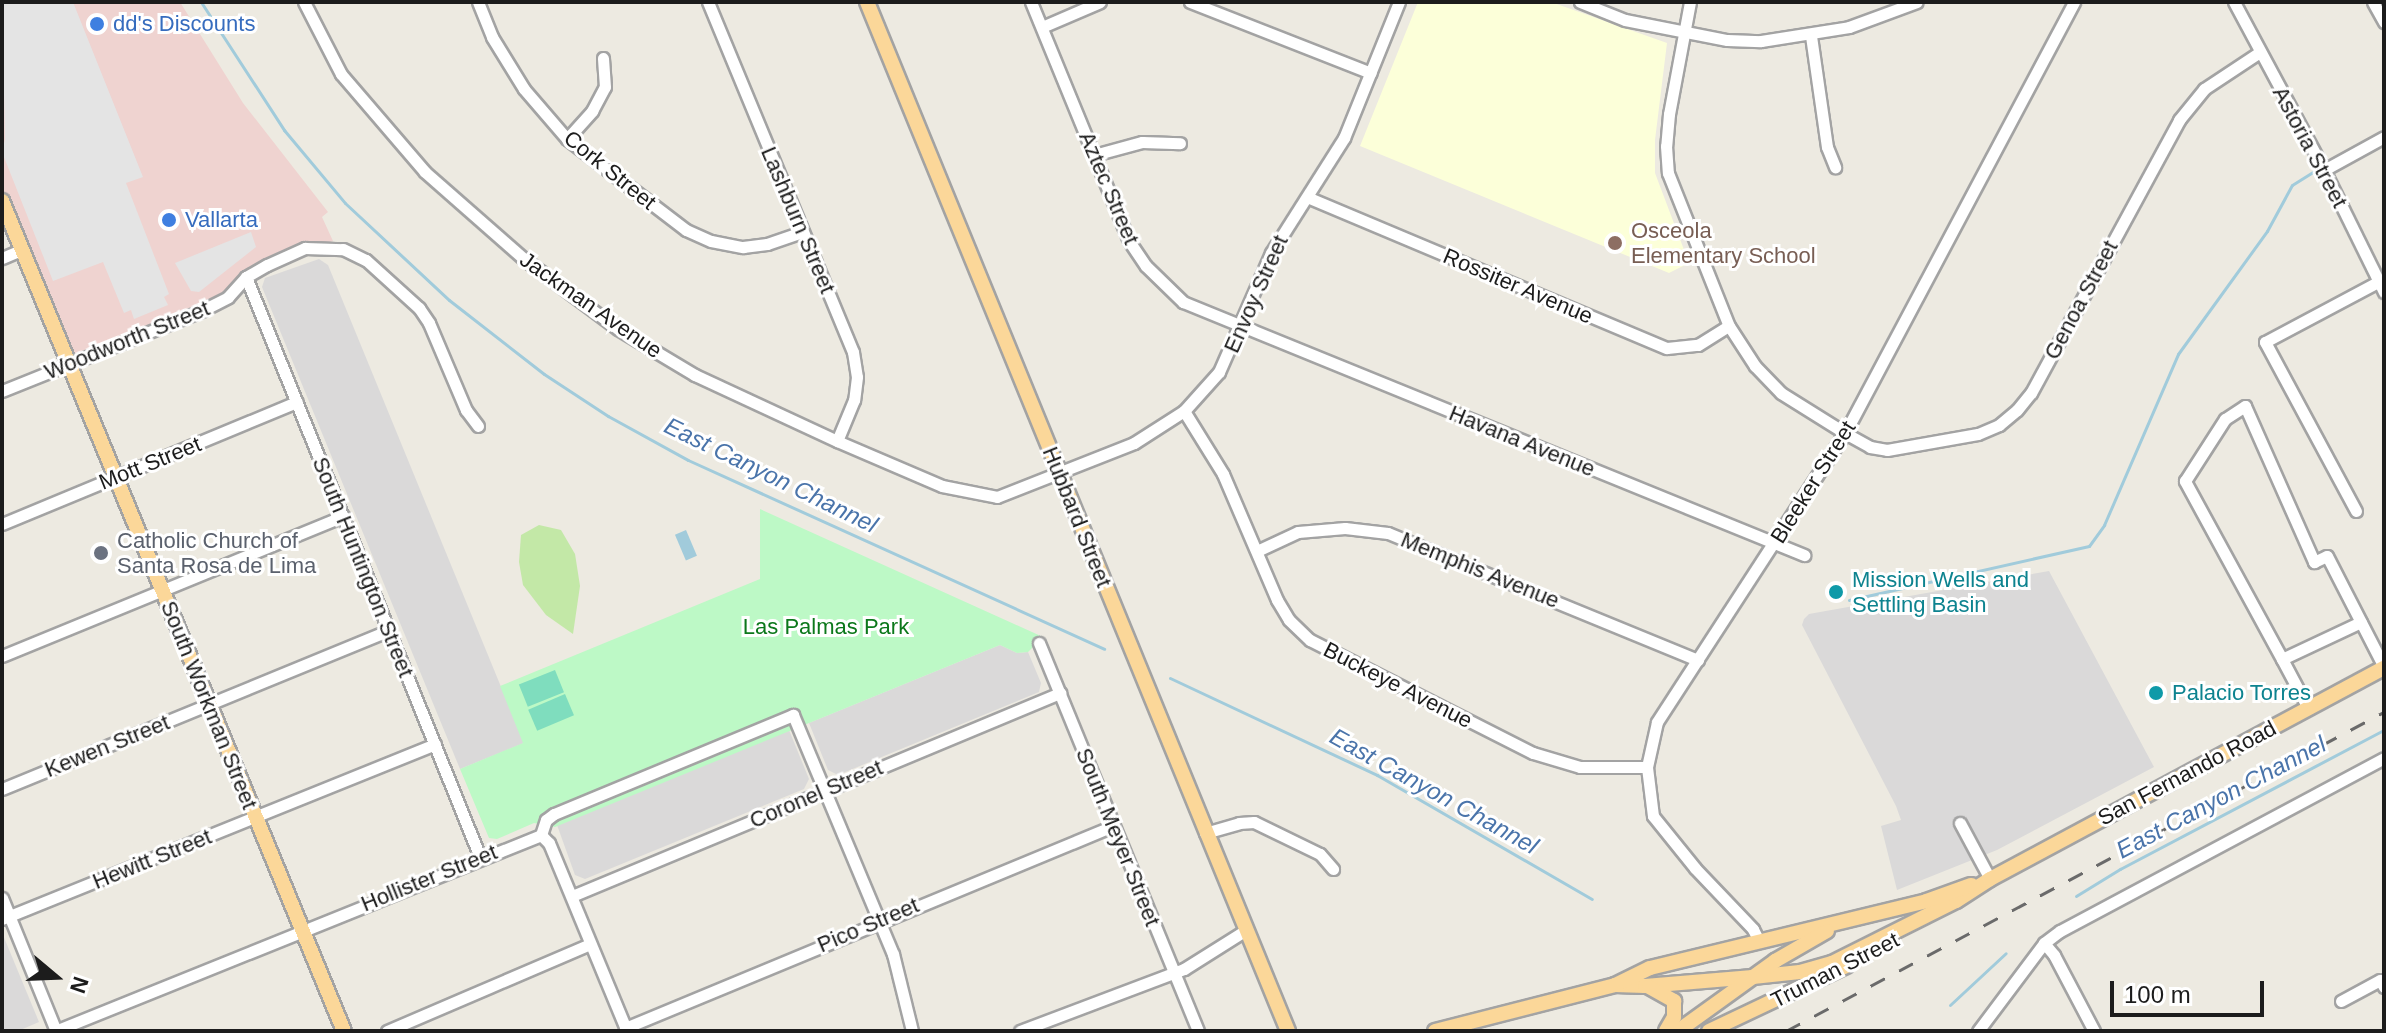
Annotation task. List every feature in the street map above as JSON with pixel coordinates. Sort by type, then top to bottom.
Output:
[{"type":"main road","name":"Hubbard Street","points":[[867,2],[1288,1031]]},
{"type":"main road","name":"South Workman Street","points":[[2,201],[344,1031]]},
{"type":"main road","name":"San Fernando Road","points":[[1615,985],[1645,986],[1753,977],[1800,972],[1832,963],[1956,901],[1990,879],[2384,668]]},
{"type":"main road","name":"San Fernando Road","points":[[1435,1031],[1615,985],[1650,968],[1926,901],[1990,879]]},
{"type":"main road","name":"Truman Street","points":[[1709,1031],[1810,984],[1935,919],[1956,901]]},
{"type":"main road","name":"Truman Street","points":[[1678,1031],[1803,943],[1857,918]]},
{"type":"main road","points":[[1645,986],[1674,1001],[1674,1017],[1666,1031]]},
{"type":"street","name":"Jackman Avenue","points":[[304,2],[310,21],[341,74],[425,172],[524,259],[618,329],[695,375],[942,486],[997,497],[1059,471]]},
{"type":"street","name":"Cork Street","points":[[478,2],[492,37],[524,89],[567,139],[686,230],[711,241],[743,247],[767,244],[802,232]]},
{"type":"street","name":"Lashburn Street","points":[[708,2],[853,352],[857,377],[854,400],[837,441]]},
{"type":"street","name":"Aztec Street","points":[[1031,2],[1129,241],[1146,266],[1183,302],[1241,327]]},
{"type":"street","points":[[1042,27],[1100,2]]},
{"type":"street","points":[[1190,2],[1371,73]]},
{"type":"street","name":"Envoy Street","points":[[1059,471],[1134,443],[1184,411],[1219,372],[1271,253],[1337,151],[1399,2]]},
{"type":"street","points":[[1580,2],[1625,20],[1727,40],[1811,36],[1876,19],[1917,2]]},
{"type":"street","name":"Genoa Street","points":[[1690,2],[1669,118],[1666,146],[1668,173],[1729,326],[1755,366],[1781,393],[1870,447],[1903,449],[1978,434],[1999,425],[2017,410],[2031,393],[2179,120],[2204,89],[2260,52]]},
{"type":"street","name":"Bleeker Street","points":[[1759,941],[1753,929],[1695,868],[1653,816],[1647,767],[1657,722],[1845,433],[2074,2]]},
{"type":"street","name":"Astoria Street","points":[[2234,2],[2324,170],[2381,287]]},
{"type":"street","points":[[2373,2],[2384,22]]},
{"type":"street","points":[[1811,36],[1827,147],[1835,167]]},
{"type":"street","points":[[567,139],[592,111],[605,87],[603,58]]},
{"type":"street","points":[[2324,170],[2384,137]]},
{"type":"street","points":[[1094,155],[1142,142],[1180,143]]},
{"type":"street","name":"Rossiter Avenue","points":[[1307,197],[1667,348],[1698,345],[1729,326]]},
{"type":"street","name":"Woodworth Street","points":[[2,391],[203,310],[228,297],[246,277],[305,248],[343,249],[366,260],[424,316],[466,410],[478,426]]},
{"type":"street","points":[[2,258],[21,250]]},
{"type":"street","name":"South Huntington Street","points":[[246,277],[480,857]]},
{"type":"street","points":[[2356,511],[2265,342],[2381,287]]},
{"type":"street","name":"Havana Avenue","points":[[1241,327],[1804,555]]},
{"type":"street","name":"Mott Street","points":[[2,524],[297,402]]},
{"type":"street","points":[[2308,708],[2185,481],[2225,419],[2245,406],[2260,446],[2295,513],[2292,519],[2314,562],[2327,556],[2384,668]]},
{"type":"street","name":"Buckeye Avenue","points":[[1184,411],[1210,448],[1289,620],[1310,640],[1533,753],[1580,767],[1647,767]]},
{"type":"street","points":[[2,656],[343,516]]},
{"type":"street","name":"Memphis Avenue","points":[[1257,551],[1298,532],[1345,528],[1388,533],[1698,660]]},
{"type":"street","points":[[2282,659],[2361,622]]},
{"type":"street","name":"Kewen Street","points":[[2,789],[389,630]]},
{"type":"street","name":"South Meyer Street","points":[[1039,643],[1198,1031]]},
{"type":"street","name":"Coronel Street","points":[[572,896],[1060,693]]},
{"type":"street","name":"Hollister Street","points":[[56,1031],[480,857],[541,835],[546,820],[554,814],[793,715],[825,790]]},
{"type":"street","name":"Hewitt Street","points":[[6,917],[435,744]]},
{"type":"street","points":[[1978,1031],[2044,943],[2060,931],[2384,758]]},
{"type":"street","points":[[825,790],[893,954],[912,1031]]},
{"type":"street","points":[[1205,833],[1254,822],[1320,854],[1333,869]]},
{"type":"street","points":[[1960,823],[1990,879]]},
{"type":"street","name":"Pico Street","points":[[626,1030],[877,921],[1113,826]]},
{"type":"street","points":[[541,835],[549,843],[626,1030]]},
{"type":"street","points":[[2,898],[6,917],[56,1031]]},
{"type":"street","points":[[1020,1031],[1184,969],[1246,930]]},
{"type":"street","points":[[2044,943],[2054,955],[2094,1031]]},
{"type":"street","points":[[387,1031],[590,944]]},
{"type":"street","points":[[2341,1001],[2380,980],[2384,987]]},
{"type":"shaded area","points":[[2,2],[180,2],[243,103],[328,212],[322,217],[333,241],[252,267],[227,294],[68,364],[2,200]]},
{"type":"shaded area","points":[[2,2],[73,2],[143,177],[126,183],[169,294],[164,297],[168,305],[134,319],[131,310],[124,313],[103,262],[53,281],[2,152],[5,139]]},
{"type":"shaded area","points":[[1418,2],[1551,2],[1667,43],[1655,140],[1655,173],[1689,263],[1669,273],[1360,146]]},
{"type":"shaded area","points":[[251,232],[256,247],[199,292],[191,291],[175,263]]},
{"type":"shaded area","points":[[319,259],[328,265],[524,743],[460,769],[262,287],[265,278]]},
{"type":"shaded area","points":[[2049,571],[2154,767],[1997,850],[1897,890],[1881,826],[1901,820],[1802,625],[1804,619],[1809,614]]},
{"type":"shaded area","points":[[1000,645],[1017,653],[1028,652],[1041,683],[1039,692],[838,775],[828,770],[809,723]]},
{"type":"shaded area","points":[[789,730],[809,779],[804,789],[585,879],[575,875],[557,825]]},
{"type":"shaded area","points":[[3,935],[39,1022],[18,1031],[2,1031]]},
{"type":"green space","name":"Las Palmas Park","points":[[760,509],[1043,637],[1028,652],[1017,653],[1000,645],[555,827],[534,823],[497,839],[489,838],[460,769],[523,743],[500,686],[760,579]]},
{"type":"green space","points":[[539,525],[561,530],[575,554],[580,586],[573,634],[546,615],[523,585],[519,562],[521,535]]},
{"type":"green space","points":[[555,670],[564,692],[528,707],[519,685]]},
{"type":"green space","points":[[565,694],[574,715],[537,731],[528,710]]},
{"type":"water","points":[[686,530],[697,556],[686,560],[675,535]]},
{"type":"waterway","name":"East Canyon Channel","points":[[201,2],[284,130],[345,203],[449,300],[544,374],[608,416],[688,460],[1104,649]]},
{"type":"waterway","points":[[1849,600],[2089,546],[2104,525],[2178,354],[2267,231],[2292,185],[2319,168]]},
{"type":"waterway","name":"East Canyon Channel","points":[[1170,678],[1377,775],[1592,899]]},
{"type":"waterway","name":"East Canyon Channel","points":[[2076,896],[2120,869],[2384,730]]},
{"type":"waterway","name":"East Canyon Channel","points":[[1950,1005],[2006,953]]},
{"type":"railway","points":[[1786,1031],[2384,712]]},
{"type":"place","name":"dd's Discounts","points":[[97,24]]},
{"type":"place","name":"Vallarta","points":[[169,220]]},
{"type":"place","name":"Osceola Elementary School","points":[[1615,243]]},
{"type":"place","name":"Catholic Church of Santa Rosa de Lima","points":[[101,553]]},
{"type":"place","name":"Mission Wells and Settling Basin","points":[[1836,592]]},
{"type":"place","name":"Palacio Torres","points":[[2156,693]]}]
